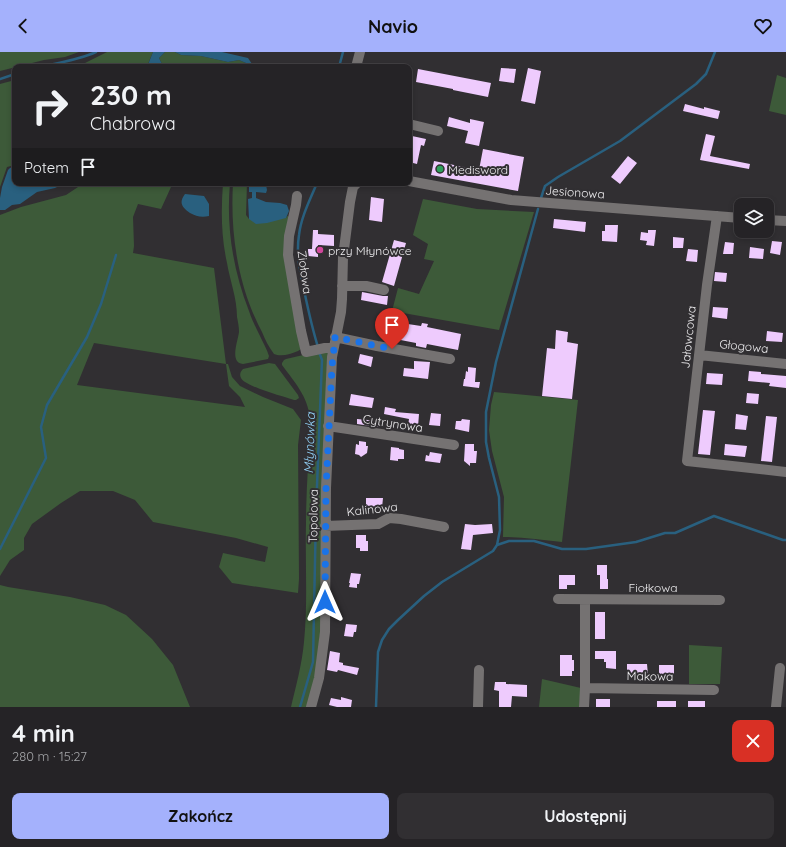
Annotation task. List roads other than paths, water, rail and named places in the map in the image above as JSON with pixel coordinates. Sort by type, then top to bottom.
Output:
[{"type":"street","points":[[357,64],[360,52]]},
{"type":"street","points":[[412,125],[438,131]]},
{"type":"street","name":"Jesionowa","points":[[412,182],[511,200],[734,217]]},
{"type":"street","name":"Topolowa","points":[[311,707],[319,678],[325,632],[325,526],[329,348],[335,337],[340,312],[344,249],[350,202],[354,186]]},
{"type":"street","name":"Ziołowa","points":[[297,196],[289,236],[288,254],[301,331],[308,352],[329,348]]},
{"type":"street","name":"Jałowcowa","points":[[717,216],[707,286],[687,461],[786,472]]},
{"type":"street","points":[[774,220],[786,221]]},
{"type":"street","points":[[342,286],[366,286],[384,290]]},
{"type":"street","points":[[335,337],[450,359]]},
{"type":"street","name":"Głogowa","points":[[699,354],[786,364]]},
{"type":"street","name":"Cytrynowa","points":[[328,426],[454,445]]},
{"type":"street","name":"Kalinowa","points":[[325,526],[378,524],[389,518],[444,527]]},
{"type":"street","name":"Fiołkowa","points":[[558,599],[720,600]]},
{"type":"street","points":[[584,707],[585,600]]},
{"type":"street","points":[[776,707],[780,668]]},
{"type":"street","points":[[478,707],[479,670]]},
{"type":"street","name":"Makowa","points":[[585,688],[714,690]]},
{"type":"water","points":[[153,52],[165,52],[159,58],[162,64],[148,64]]},
{"type":"water","points":[[175,52],[222,52],[248,58],[252,64],[246,64],[239,60],[228,62],[201,56],[181,55]]},
{"type":"water","points":[[12,167],[12,186],[59,186],[37,192],[20,204],[12,205],[5,210],[0,210],[2,187],[10,168]]},
{"type":"water","points":[[249,186],[266,186],[266,193],[256,192],[256,198],[266,202],[287,205],[289,211],[286,218],[256,224],[249,219],[248,199],[252,198],[252,192],[249,192]]},
{"type":"water","points":[[185,194],[204,196],[209,204],[209,216],[197,216],[185,209],[182,204],[182,200]]},
{"type":"waterway","points":[[52,64],[96,52]]},
{"type":"waterway","name":"Młynówka","points":[[340,64],[343,52]]},
{"type":"waterway","points":[[541,198],[545,186],[620,141],[696,84],[706,74],[715,52]]},
{"type":"waterway","points":[[0,79],[12,75]]},
{"type":"waterway","name":"Młynówka","points":[[316,186],[302,222],[298,249],[301,276],[318,347]]},
{"type":"waterway","points":[[376,707],[378,652],[382,640],[389,629],[424,596],[442,582],[493,551],[497,545],[500,530],[499,497],[486,442],[486,412],[496,362],[538,209]]},
{"type":"waterway","points":[[0,549],[46,458],[41,427],[47,405],[87,337],[101,304],[116,255]]},
{"type":"waterway","name":"Młynówka","points":[[300,707],[313,662],[316,511],[322,360],[319,352]]},
{"type":"waterway","points":[[497,545],[509,541],[534,541],[562,549],[586,549],[636,542],[665,533],[675,533],[714,516],[786,540]]},
{"type":"place","name":"Medisword","points":[[440,169]]},
{"type":"place","name":"przy Młynówce","points":[[320,250]]}]
